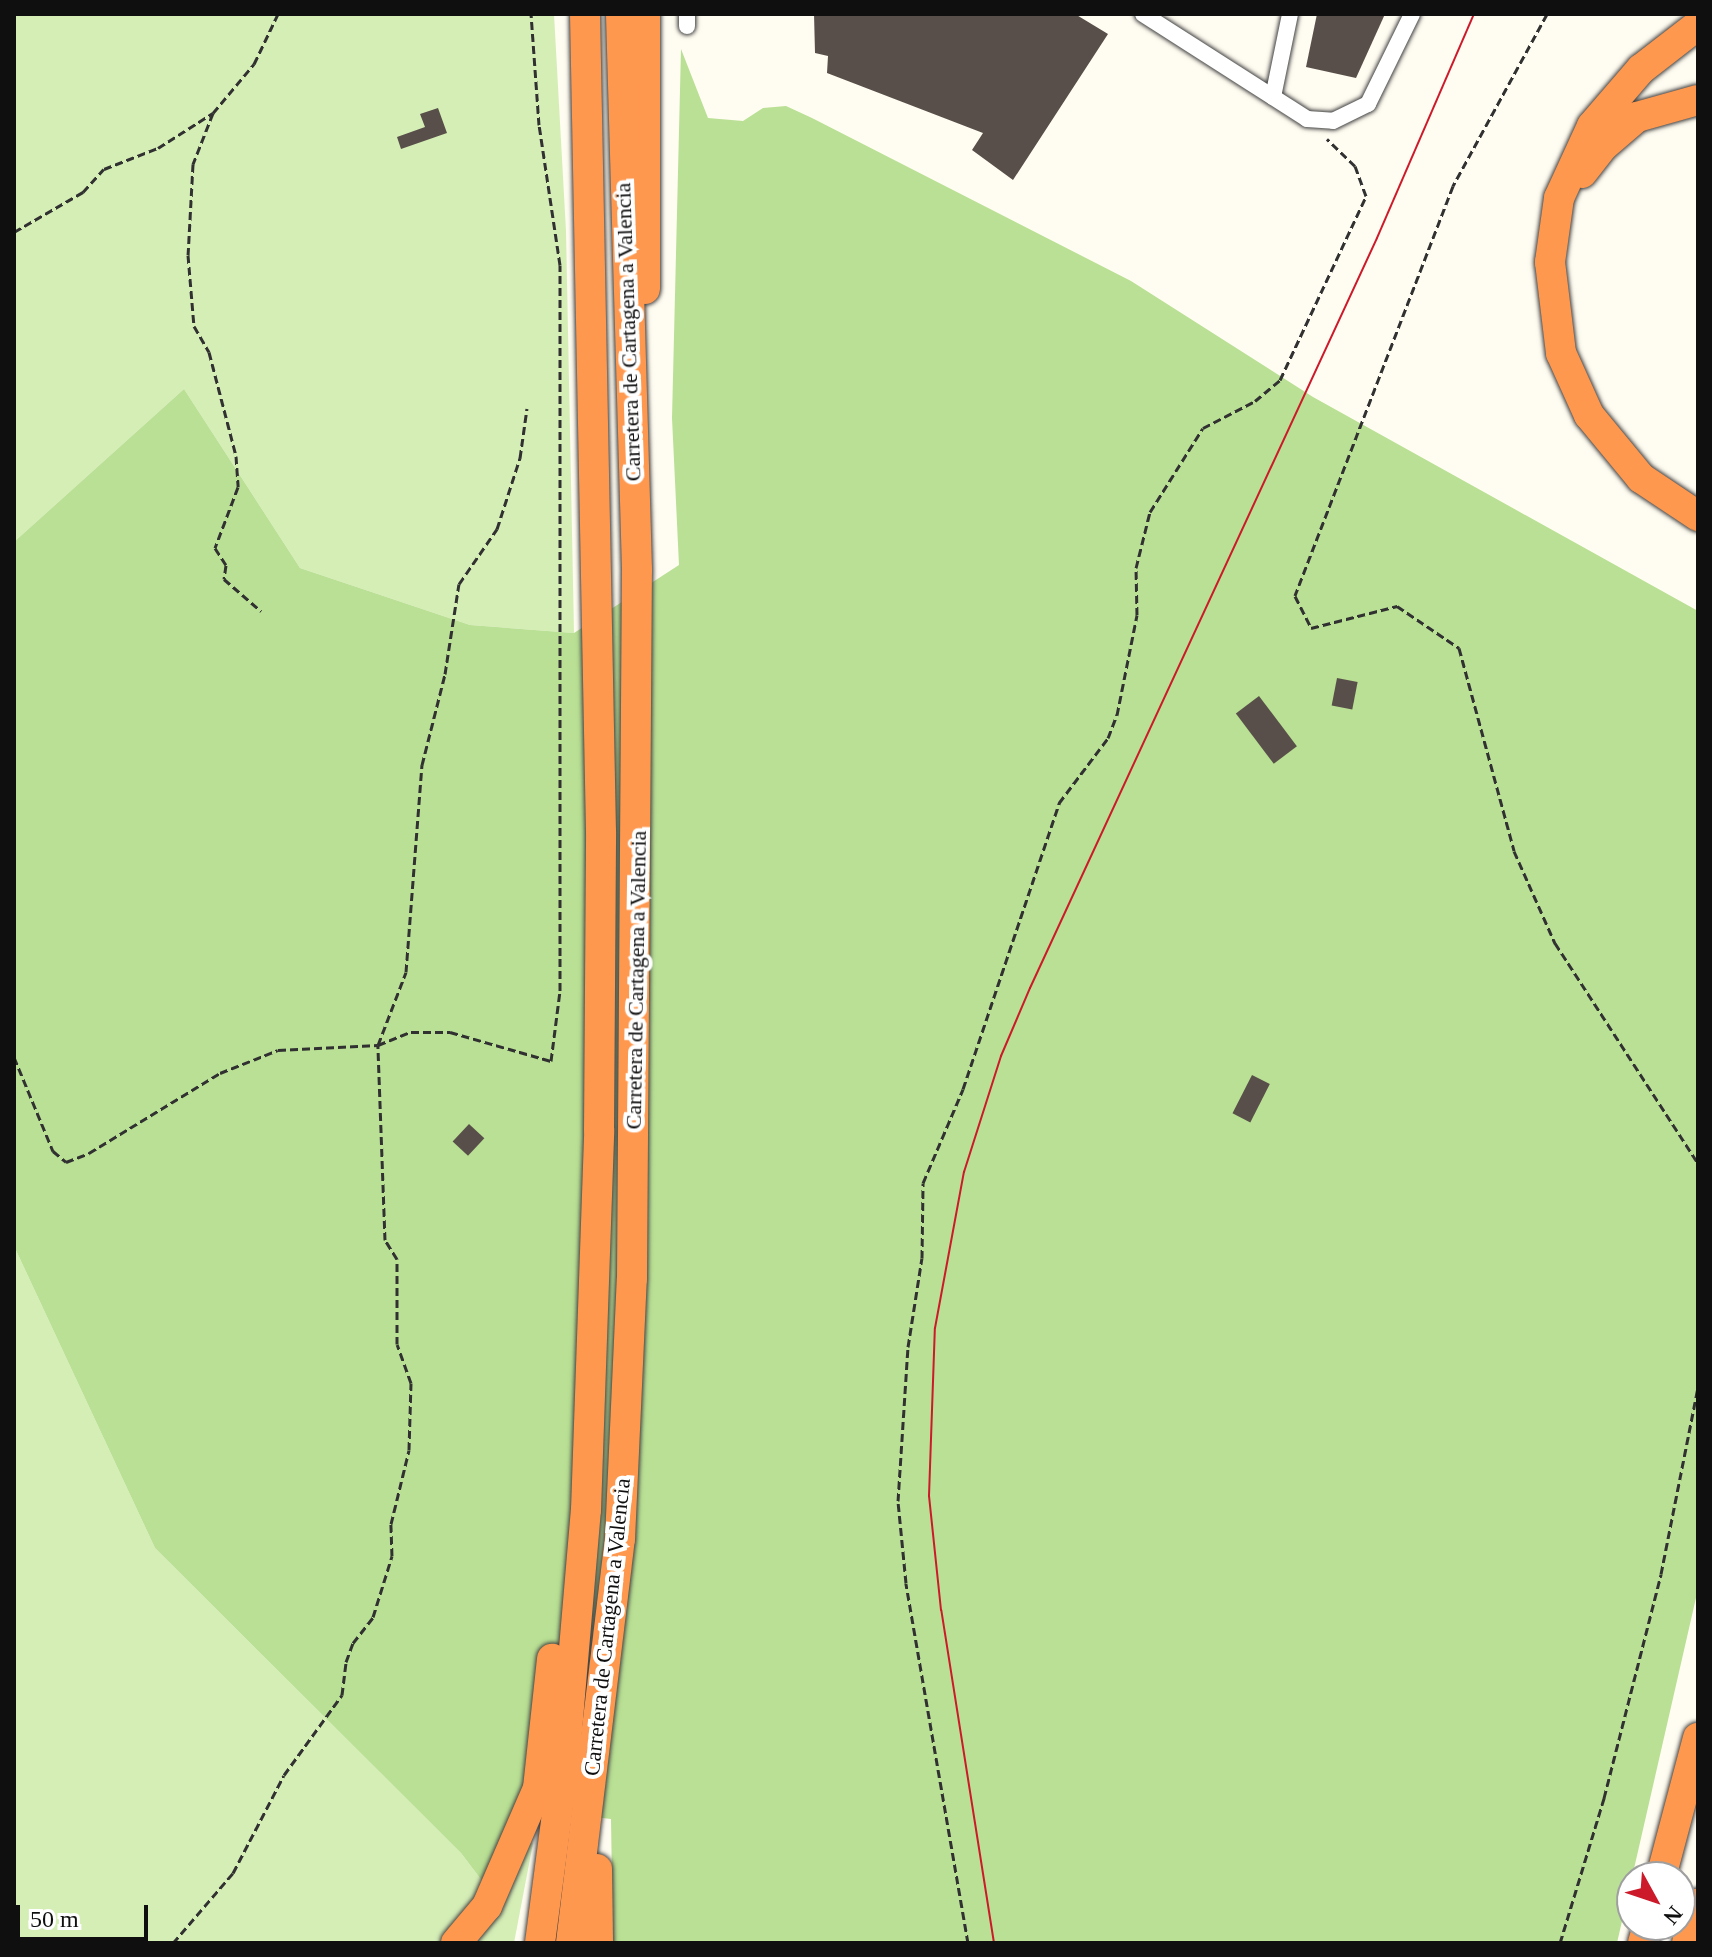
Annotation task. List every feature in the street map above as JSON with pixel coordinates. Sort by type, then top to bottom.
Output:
[{"type":"highway","name":"Carretera de Cartagena a Valencia","points":[[540,1943],[578,1614],[595,1275],[601,902],[585,14]]},
{"type":"highway","name":"Carretera de Cartagena a Valencia","points":[[571,1943],[620,1539],[635,1113],[637,570],[621,14]]},
{"type":"highway","points":[[637,570],[650,453],[645,14]]},
{"type":"highway","points":[[1698,25],[1641,69],[1592,126],[1559,198],[1550,262],[1561,353],[1589,415],[1641,478],[1698,516]]},
{"type":"highway","points":[[1698,100],[1637,117],[1602,147],[1570,199],[1560,270],[1573,351],[1605,420],[1640,462],[1698,503]]},
{"type":"highway","points":[[456,1943],[487,1906],[538,1788],[595,1275]]},
{"type":"highway","points":[[598,1943],[597,1851],[613,1690],[620,1539]]},
{"type":"highway","points":[[1665,1861],[1698,1738]]},
{"type":"highway","points":[[1687,1943],[1698,1904]]},
{"type":"street","points":[[1143,14],[1307,119],[1333,121],[1368,104],[1386,74],[1412,14]]},
{"type":"street","points":[[1273,97],[1290,14]]},
{"type":"path","points":[[14,232],[83,192],[104,169],[158,148],[213,113],[254,64],[278,14]]},
{"type":"path","points":[[14,1057],[53,1151],[66,1162],[89,1153],[220,1073],[278,1050],[378,1045],[411,1032],[450,1032],[551,1061],[560,991],[560,265],[539,125],[531,14]]},
{"type":"path","points":[[1547,14],[1453,186],[1295,596],[1311,628],[1397,606],[1459,648],[1514,851],[1555,943],[1698,1163]]},
{"type":"path","points":[[213,113],[193,164],[188,255],[194,326],[209,352],[233,440],[238,487],[215,548],[226,565],[224,579],[261,611]]},
{"type":"path","points":[[968,1943],[906,1583],[898,1501],[908,1347],[922,1258],[923,1183],[963,1089],[1059,803],[1108,738],[1117,715],[1137,615],[1136,568],[1150,512],[1203,428],[1230,410],[1255,401],[1280,380],[1366,196],[1355,166],[1307,119]]},
{"type":"path","points":[[173,1943],[233,1873],[284,1775],[342,1695],[346,1662],[353,1643],[373,1617],[392,1556],[391,1524],[409,1450],[411,1383],[397,1344],[397,1259],[385,1240],[378,1045],[406,972],[422,765],[445,674],[459,584],[497,529],[520,458],[527,408]]},
{"type":"path","points":[[1560,1943],[1604,1798],[1661,1574],[1698,1387]]},
{"type":"green space","points":[[14,14],[554,14],[566,231],[574,633],[470,625],[300,568],[184,389],[14,542]]},
{"type":"green space","points":[[681,49],[708,118],[743,121],[763,108],[786,106],[812,118],[1131,281],[1313,397],[1698,611],[1698,1589],[1636,1861],[1616,1861],[1617,1943],[613,1943],[611,1819],[534,1810],[486,1886],[461,1853],[155,1548],[14,1246],[14,542],[184,389],[300,568],[470,625],[574,633],[679,565],[672,418]]},
{"type":"green space","points":[[14,1246],[155,1548],[461,1853],[486,1886],[447,1943],[14,1943]]},
{"type":"green space","points":[[526,1841],[533,1843],[514,1943],[471,1943]]},
{"type":"building","points":[[814,14],[1075,14],[1108,34],[1013,180],[972,150],[983,133],[827,73],[828,56],[815,53]]},
{"type":"building","points":[[1317,14],[1385,14],[1356,78],[1306,67]]},
{"type":"building","points":[[438,108],[447,133],[401,149],[397,137],[425,127],[420,114]]},
{"type":"building","points":[[1337,678],[1358,682],[1352,709],[1332,705]]},
{"type":"building","points":[[1259,696],[1297,746],[1274,764],[1236,713]]},
{"type":"building","points":[[1252,1075],[1270,1084],[1250,1122],[1232,1113]]},
{"type":"building","points":[[469,1124],[484,1138],[468,1156],[453,1142]]},
{"type":"tram line","points":[[994,1943],[941,1610],[929,1496],[935,1328],[964,1172],[1001,1056],[1030,988],[1377,238],[1474,14]]}]
